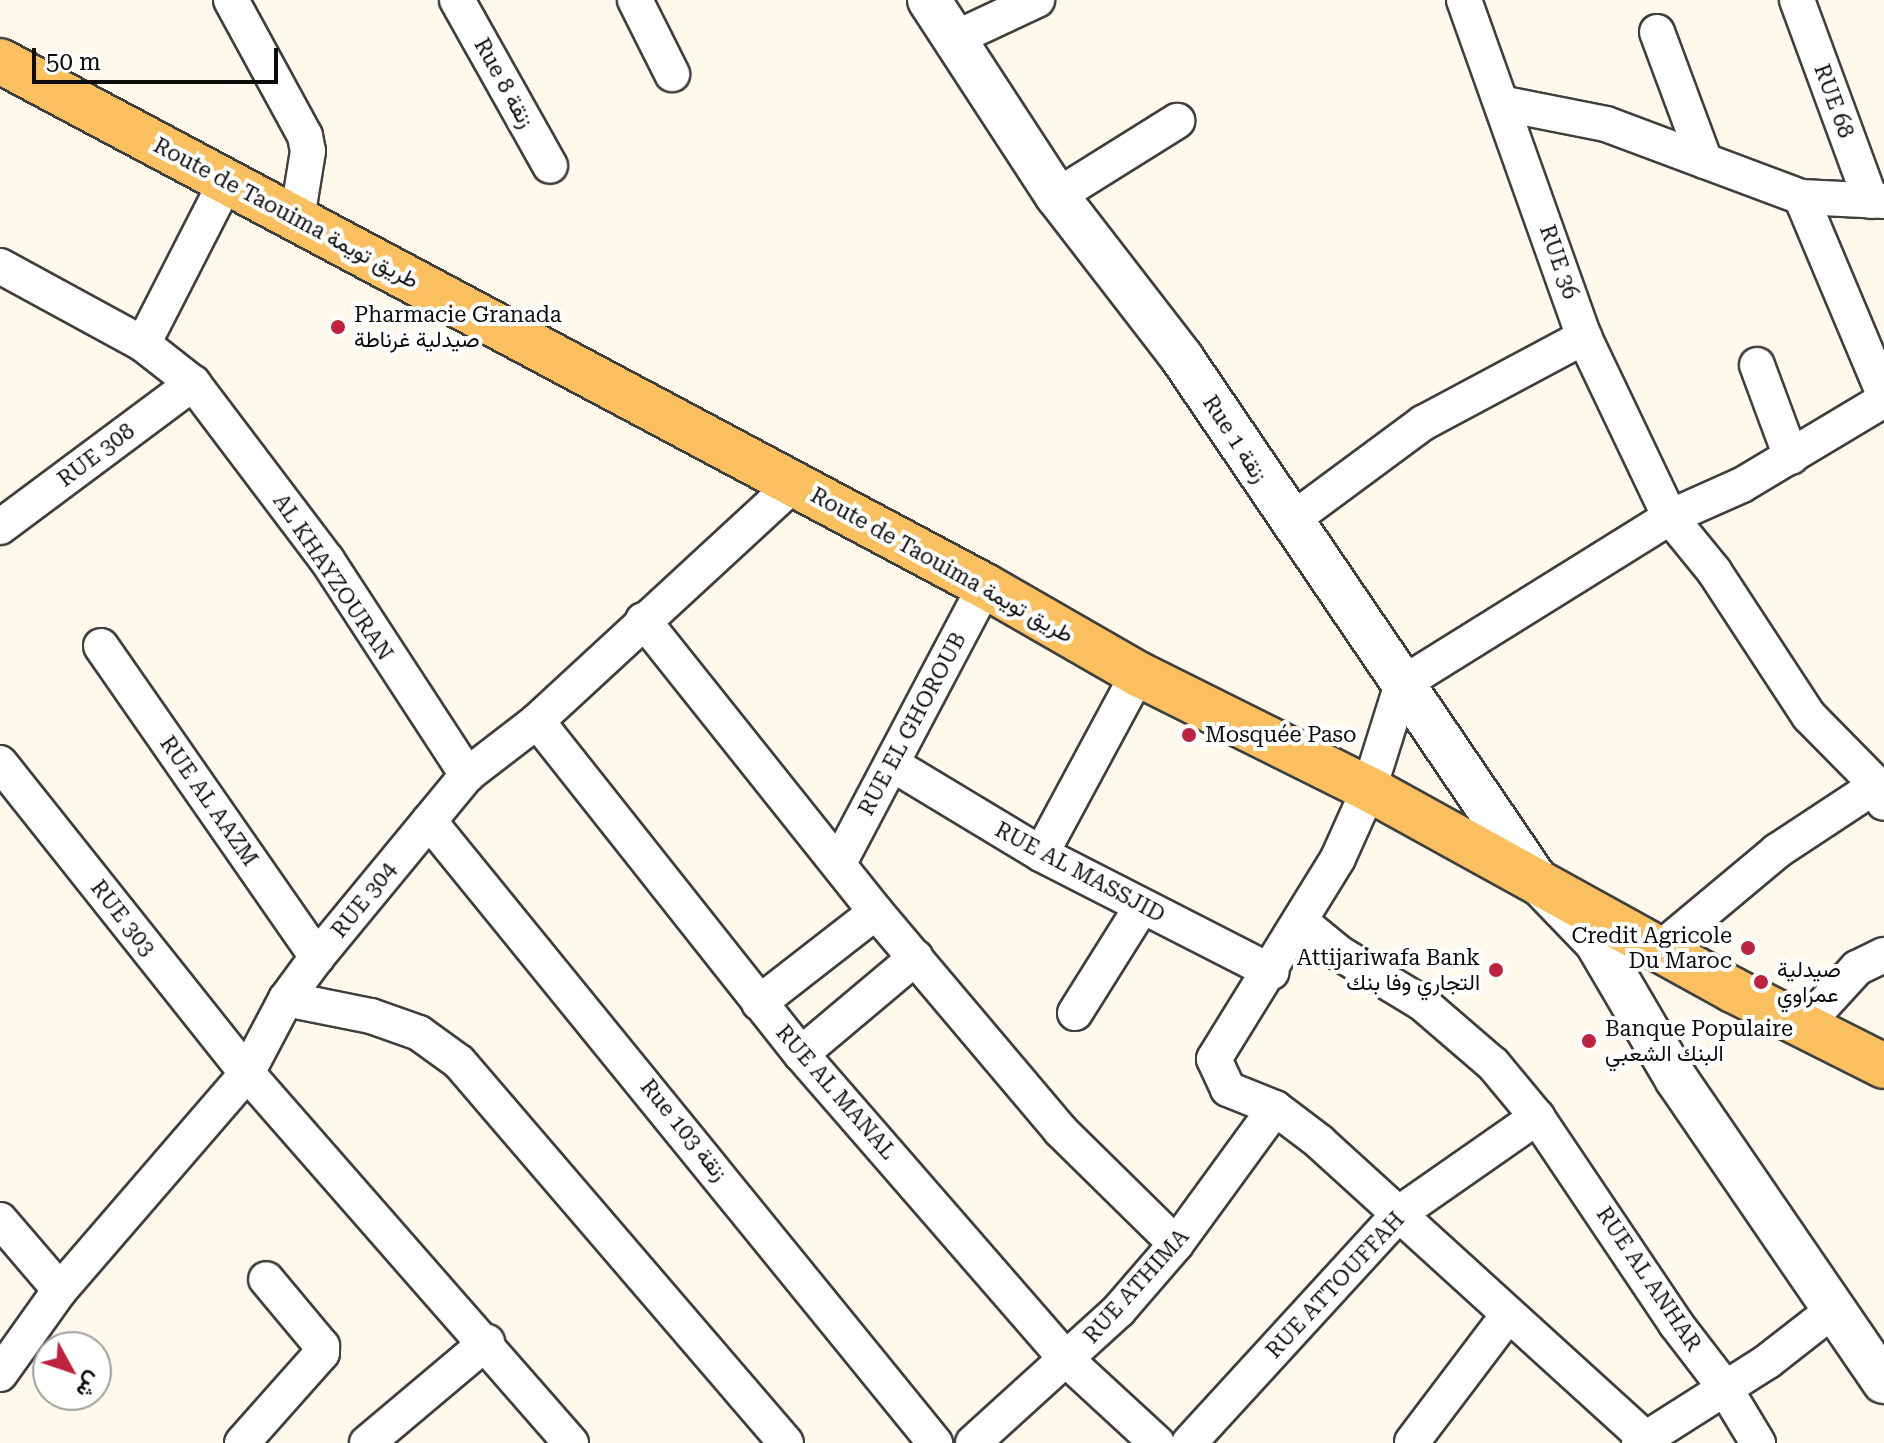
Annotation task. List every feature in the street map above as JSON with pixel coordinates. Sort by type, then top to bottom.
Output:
[{"type":"main road","name":"Route de Taouima طريق تويمة","points":[[0,61],[985,586],[1138,674],[1369,789],[1660,949],[1884,1066]]},
{"type":"street","points":[[231,0],[305,136],[308,151],[297,219]]},
{"type":"street","name":"Rue 8 زنقة","points":[[457,0],[550,166]]},
{"type":"street","points":[[635,0],[672,74]]},
{"type":"street","name":"Rue 1 زنقة","points":[[929,0],[1057,196],[1182,358],[1289,522],[1537,881],[1596,942],[1677,1080],[1832,1311],[1884,1382]]},
{"type":"street","points":[[954,39],[1037,0]]},
{"type":"street","name":"RUE 36","points":[[1464,0],[1505,104],[1584,337],[1670,517],[1714,571],[1809,716],[1880,794]]},
{"type":"street","name":"RUE 68","points":[[1797,0],[1877,201]]},
{"type":"street","points":[[1657,32],[1705,161]]},
{"type":"street","points":[[1505,104],[1606,124],[1801,197],[1877,201]]},
{"type":"street","points":[[1057,196],[1177,121]]},
{"type":"street","points":[[143,344],[226,182]]},
{"type":"street","points":[[1801,197],[1884,394]]},
{"type":"street","name":"AL KHAYZOURAN","points":[[0,266],[143,344],[193,383],[327,560],[467,775]]},
{"type":"street","points":[[1289,522],[1423,423],[1584,337]]},
{"type":"street","points":[[1757,365],[1791,457]]},
{"type":"street","name":"RUE 308","points":[[0,527],[193,383]]},
{"type":"street","points":[[1832,1311],[1768,1361],[1723,1385],[1642,1441],[1401,1212],[1275,1108],[1228,1089],[1214,1059],[1272,972],[1338,858],[1369,789],[1402,684],[1670,517],[1791,457],[1884,400]]},
{"type":"street","name":"RUE 304","points":[[0,1374],[60,1290],[247,1073],[286,999],[317,957],[467,775],[537,721],[794,484]]},
{"type":"street","name":"RUE EL GHOROUB","points":[[839,863],[985,586]]},
{"type":"street","points":[[643,620],[876,912],[1061,1131],[1176,1244]]},
{"type":"street","name":"RUE AL AAZM","points":[[101,646],[317,957]]},
{"type":"street","points":[[1041,854],[1138,674]]},
{"type":"street","name":"RUE AL MANAL","points":[[537,721],[642,847],[801,1054],[1068,1361],[1157,1443]]},
{"type":"street","name":"RUE 303","points":[[0,763],[247,1073],[487,1342],[571,1443]]},
{"type":"street","name":"RUE AL MASSJID","points":[[892,764],[1041,854],[1272,972]]},
{"type":"street","points":[[1660,949],[1777,851],[1880,794]]},
{"type":"street","name":"Rue 103 زنقة","points":[[429,821],[935,1443]]},
{"type":"street","points":[[1075,1013],[1142,906]]},
{"type":"street","points":[[759,1003],[876,912]]},
{"type":"street","name":"RUE AL ANHAR","points":[[1300,921],[1339,953],[1460,1033],[1537,1117],[1676,1324],[1723,1385],[1758,1443]]},
{"type":"street","points":[[1804,1026],[1857,968],[1884,955]]},
{"type":"street","points":[[801,1054],[916,957]]},
{"type":"street","points":[[286,999],[371,1016],[419,1033],[459,1062],[786,1443]]},
{"type":"street","name":"RUE ATHIMA","points":[[973,1443],[1068,1361],[1176,1244],[1275,1108]]},
{"type":"street","name":"RUE ATTOUFFAH","points":[[1189,1443],[1401,1212],[1537,1117]]},
{"type":"street","points":[[0,1220],[60,1290]]},
{"type":"street","points":[[242,1443],[322,1353],[322,1346],[266,1279]]},
{"type":"street","points":[[1412,1442],[1508,1315]]},
{"type":"street","points":[[379,1439],[487,1342]]},
{"type":"place","name":"Pharmacie Granada صيدلية غرناطة","points":[[338,327]]},
{"type":"place","name":"Mosquée Paso","points":[[1189,735]]},
{"type":"place","name":"Credit Agricole Du Maroc","points":[[1748,948]]},
{"type":"place","name":"Attijariwafa Bank التجاري وفا بنك","points":[[1496,970]]},
{"type":"place","name":"صيدلية عمراوي","points":[[1761,982]]},
{"type":"place","name":"Banque Populaire البنك الشعبي","points":[[1589,1041]]}]
